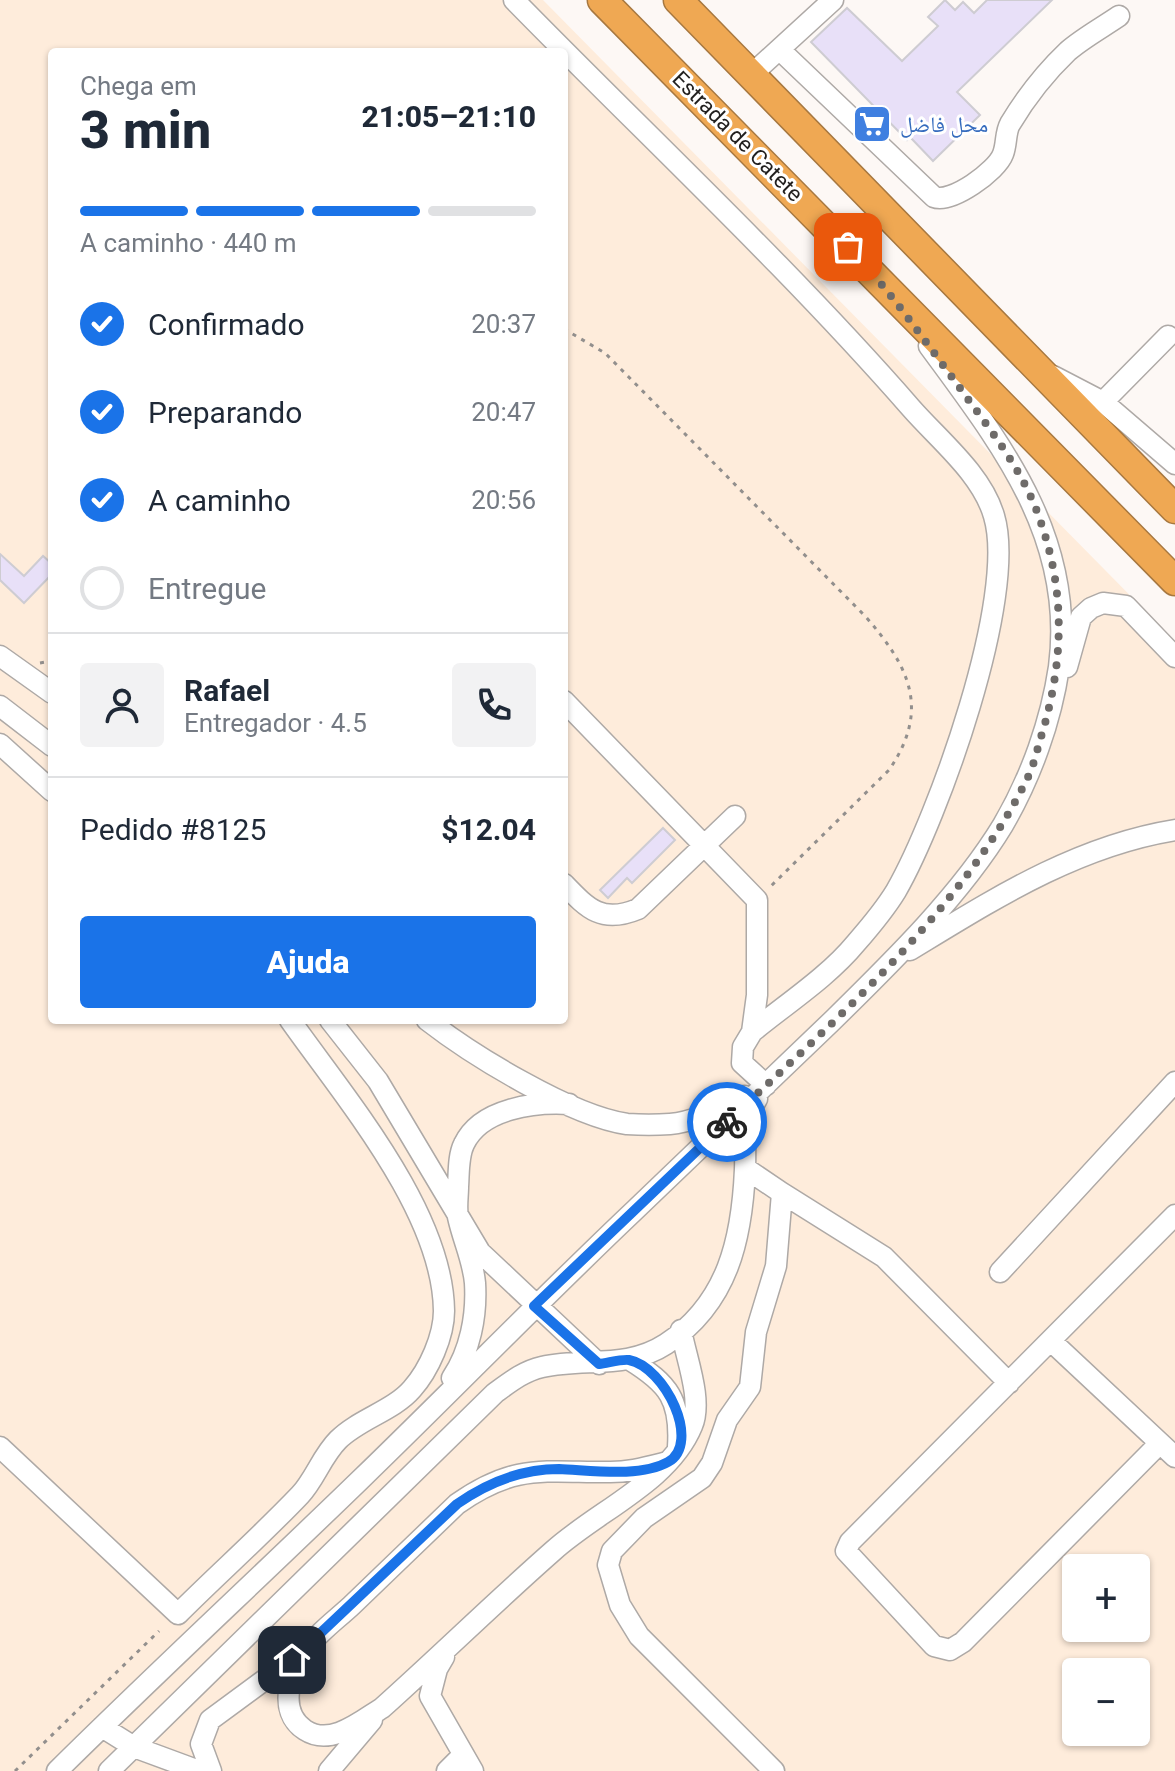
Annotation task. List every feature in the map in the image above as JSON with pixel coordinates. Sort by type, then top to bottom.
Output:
[{"type":"highway","name":"Estrada de Catete","points":[[602,0],[1175,581]]},
{"type":"highway","points":[[678,0],[1175,509]]},
{"type":"street","points":[[514,0],[562,48]]},
{"type":"street","points":[[750,76],[833,0]]},
{"type":"street","points":[[780,50],[940,200],[956,196],[998,162],[1004,152],[1008,129],[1033,92],[1068,51],[1119,16]]},
{"type":"street","points":[[568,54],[730,214],[858,348],[979,484],[994,514],[999,541],[988,634],[955,758],[895,892],[854,946],[752,1032],[743,1047],[742,1063],[766,1085]]},
{"type":"street","points":[[880,279],[1002,446],[1039,516],[1060,608],[1059,666],[1030,774]]},
{"type":"street","points":[[1103,402],[1173,336]]},
{"type":"street","points":[[1034,367],[1103,402],[1175,464]]},
{"type":"street","points":[[57,1771],[896,958],[973,867],[1002,827],[1030,774],[1054,713],[1081,617],[1103,603],[1126,606],[1175,657]]},
{"type":"street","points":[[0,656],[48,690]]},
{"type":"street","points":[[568,705],[757,900],[757,995],[752,1032]]},
{"type":"street","points":[[0,706],[48,743]]},
{"type":"street","points":[[0,744],[48,787]]},
{"type":"street","points":[[568,888],[591,909],[605,916],[623,915],[638,909],[735,816]]},
{"type":"street","points":[[896,958],[1004,893],[1054,867],[1175,816]]},
{"type":"street","points":[[1104,847],[1175,830]]},
{"type":"street","points":[[0,1447],[178,1614],[302,1493],[336,1442],[359,1421],[411,1390],[439,1339],[444,1313],[439,1270],[424,1225],[381,1149],[293,1024]]},
{"type":"street","points":[[333,1024],[378,1081],[480,1252],[599,1364]]},
{"type":"street","points":[[433,1024],[499,1068],[569,1104],[627,1124],[673,1124],[723,1108],[766,1085]]},
{"type":"street","points":[[1000,1272],[1175,1082]]},
{"type":"street","points":[[109,1771],[495,1393],[520,1375],[541,1367],[630,1360],[668,1343],[701,1312],[720,1286],[734,1257],[745,1168],[743,1138],[750,1111],[766,1085]]},
{"type":"street","points":[[436,1403],[465,1359],[475,1310],[471,1258],[457,1215],[459,1165],[464,1143],[478,1127],[520,1107],[545,1103],[569,1104]]},
{"type":"street","points":[[745,1168],[884,1257],[1009,1383]]},
{"type":"street","points":[[774,1771],[639,1636],[620,1605],[608,1565],[612,1551],[644,1518],[702,1478],[712,1463],[727,1420],[750,1387],[752,1350],[776,1266],[782,1193]]},
{"type":"street","points":[[1160,1443],[963,1642],[950,1650],[943,1651],[934,1646],[848,1555],[847,1546],[1175,1215]]},
{"type":"street","points":[[329,1771],[382,1708],[575,1532],[650,1482],[673,1457],[693,1424],[695,1399],[681,1330]]},
{"type":"street","points":[[1051,1341],[1175,1457]]},
{"type":"street","points":[[630,1360],[656,1376],[670,1392],[680,1424],[673,1457]]},
{"type":"street","points":[[211,1771],[201,1744],[210,1720],[308,1647],[457,1504],[479,1489],[531,1471],[557,1469],[608,1473],[673,1457]]},
{"type":"street","points":[[447,1771],[468,1763],[430,1696],[437,1669],[451,1646]]},
{"type":"street","points":[[308,1647],[288,1693],[290,1713],[305,1731],[331,1735],[345,1731],[382,1708]]},
{"type":"street","points":[[102,1727],[134,1747],[199,1771]]},
{"type":"path","points":[[568,331],[605,353],[865,616],[892,647],[903,666],[911,708],[902,751],[889,770],[757,900]]},
{"type":"path","points":[[15,1771],[159,1631]]},
{"type":"shaded area","points":[[0,0],[543,0],[1175,641],[1175,1771],[0,1771]]},
{"type":"building","points":[[945,0],[955,10],[963,2],[974,13],[987,0],[1052,0],[957,92],[980,115],[933,161],[910,137],[907,140],[811,42],[847,8],[902,61],[938,26],[928,17]]},
{"type":"building","points":[[0,554],[24,576],[43,556],[48,560],[48,578],[24,603],[0,580]]},
{"type":"building","points":[[663,828],[675,840],[632,883],[627,878],[608,898],[600,890]]},
{"type":"way so far","points":[[727,1122],[896,958],[973,867],[1002,827],[1030,774],[1059,666],[1060,608],[1050,554],[1039,516],[1023,481],[1002,446],[880,279],[848,247]]},
{"type":"place","name":"محل فاضل","points":[[872,124]]},
{"type":"route","points":[[292,1660],[457,1504],[479,1489],[531,1471],[557,1469],[608,1473],[637,1469],[668,1462],[678,1451],[680,1424],[676,1405],[670,1392],[656,1376],[630,1360],[599,1364],[534,1306],[727,1122]]}]
